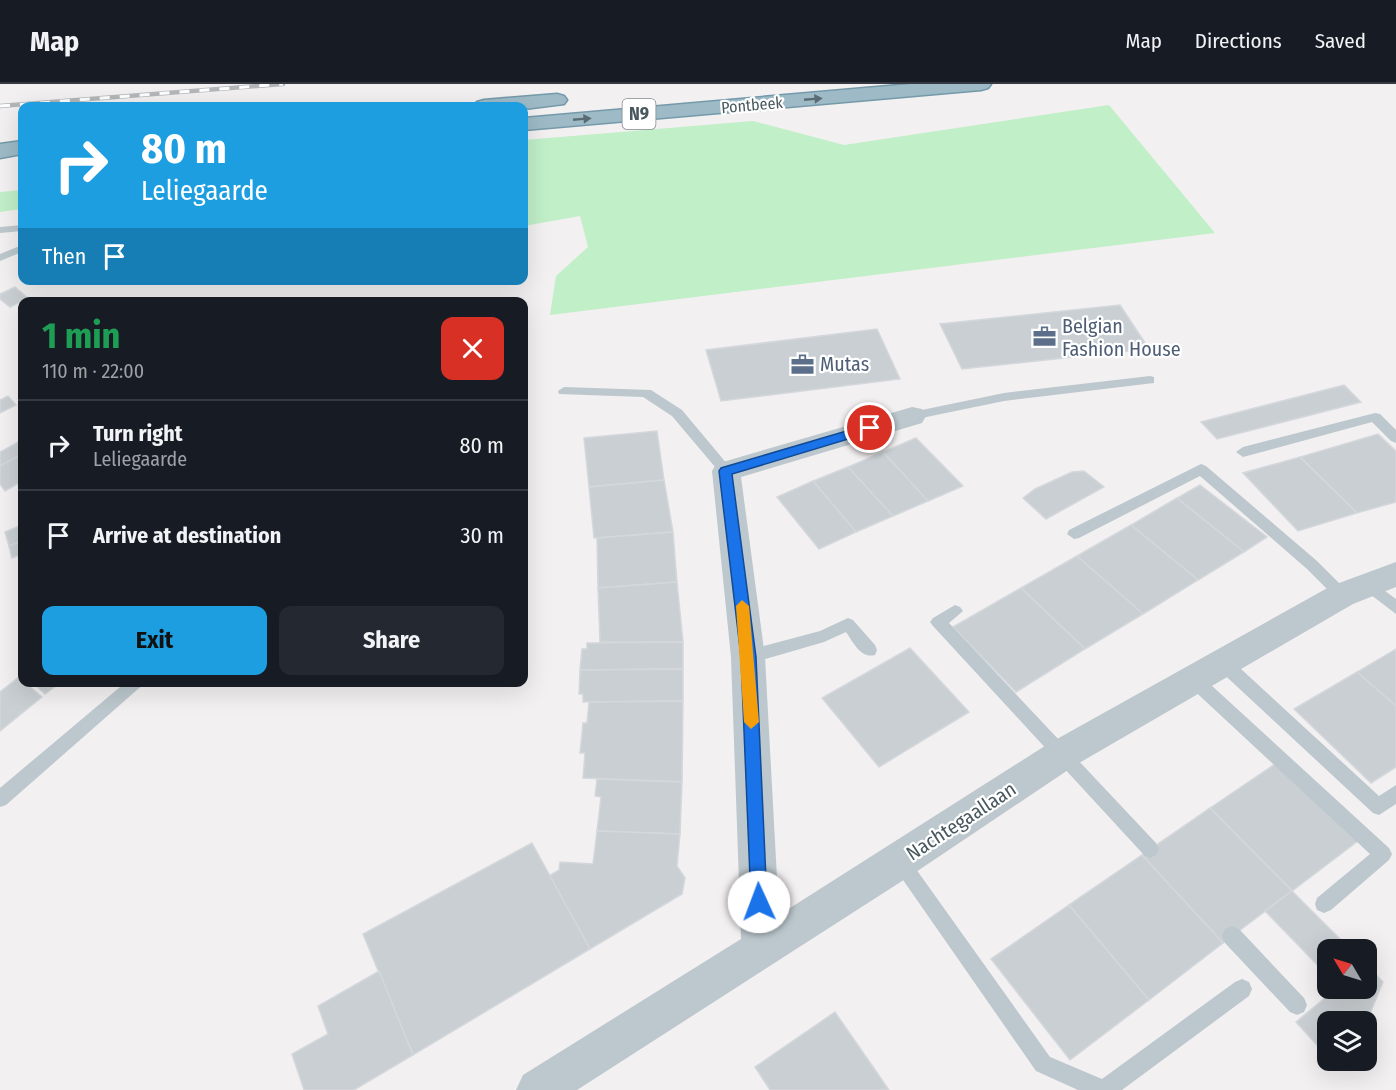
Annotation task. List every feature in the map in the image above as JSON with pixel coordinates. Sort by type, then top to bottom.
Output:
[{"type":"highway","name":"Pontbeek","points":[[528,124],[981,84]]},
{"type":"highway","points":[[528,103],[573,99]]},
{"type":"highway","points":[[0,145],[18,147]]},
{"type":"highway","points":[[0,151],[18,149]]},
{"type":"highway","points":[[0,172],[18,170]]},
{"type":"street","points":[[761,947],[748,657],[726,471],[912,416]]},
{"type":"street","name":"Nachtegaallaan","points":[[538,1090],[900,861],[1060,755],[1208,670],[1368,584]]},
{"type":"lane","points":[[0,230],[18,228]]},
{"type":"lane","points":[[0,258],[18,250]]},
{"type":"lane","points":[[912,416],[1004,397],[1150,380]]},
{"type":"lane","points":[[564,391],[646,393],[677,413],[726,471]]},
{"type":"lane","points":[[1243,452],[1375,417],[1396,438]]},
{"type":"lane","points":[[1074,534],[1201,469],[1312,565],[1368,584],[1396,608]]},
{"type":"lane","points":[[955,611],[938,622],[1150,849]]},
{"type":"lane","points":[[748,657],[824,636],[848,624],[869,650]]},
{"type":"lane","points":[[1208,670],[1379,807],[1396,793]]},
{"type":"lane","points":[[1208,670],[1383,854],[1324,904]]},
{"type":"lane","points":[[0,799],[132,687]]},
{"type":"lane","points":[[900,861],[1043,1064],[1103,1090],[1242,989]]},
{"type":"lane","points":[[1232,936],[1297,1005]]},
{"type":"green space","points":[[1109,105],[1215,233],[550,315],[556,276],[588,247],[580,216],[528,225],[528,140],[753,121],[844,145]]},
{"type":"green space","points":[[18,190],[18,210],[0,212],[0,192]]},
{"type":"building","points":[[15,287],[27,297],[18,297],[18,303],[10,307],[0,299],[0,294]]},
{"type":"building","name":"Belgian Fashion House","points":[[1120,305],[1149,349],[962,369],[940,324]]},
{"type":"building","name":"Mutas","points":[[877,329],[900,379],[721,401],[706,350]]},
{"type":"building","points":[[1344,385],[1361,402],[1217,439],[1201,422]]},
{"type":"building","points":[[8,396],[16,405],[0,413],[0,400]]},
{"type":"building","points":[[657,431],[664,480],[589,487],[584,438]]},
{"type":"building","points":[[1378,434],[1396,451],[1396,502],[1357,513],[1300,457]]},
{"type":"building","points":[[916,438],[963,486],[928,501],[883,452]]},
{"type":"building","points":[[18,442],[18,456],[0,466],[0,452]]},
{"type":"building","points":[[883,452],[928,501],[893,516],[848,467]]},
{"type":"building","points":[[18,456],[18,483],[5,491],[0,484],[0,466]]},
{"type":"building","points":[[1300,457],[1357,513],[1298,531],[1243,473]]},
{"type":"building","points":[[848,467],[893,516],[856,532],[813,481]]},
{"type":"building","points":[[1084,471],[1104,487],[1046,519],[1023,498],[1035,489],[1072,472]]},
{"type":"building","points":[[664,480],[673,532],[594,538],[589,487]]},
{"type":"building","points":[[813,481],[856,532],[819,549],[777,497]]},
{"type":"building","points":[[1200,485],[1267,537],[1244,552],[1177,498]]},
{"type":"building","points":[[1177,498],[1244,552],[1198,580],[1131,525]]},
{"type":"building","points":[[1131,525],[1198,580],[1143,614],[1077,556]]},
{"type":"building","points":[[18,527],[18,543],[9,546],[5,532]]},
{"type":"building","points":[[673,532],[677,582],[598,588],[597,538]]},
{"type":"building","points":[[18,543],[18,556],[12,558],[9,546]]},
{"type":"building","points":[[1077,556],[1143,614],[1085,649],[1021,588]]},
{"type":"building","points":[[677,582],[683,642],[600,642],[598,588]]},
{"type":"building","points":[[1021,588],[1085,649],[1016,692],[953,627]]},
{"type":"building","points":[[683,642],[683,669],[580,670],[582,649],[587,649],[587,643]]},
{"type":"building","points":[[910,648],[969,712],[879,767],[822,698]]},
{"type":"building","points":[[1396,649],[1396,706],[1357,672]]},
{"type":"building","points":[[683,669],[683,701],[583,702],[583,694],[579,694],[580,670]]},
{"type":"building","points":[[1357,672],[1396,706],[1396,767],[1371,783],[1294,709]]},
{"type":"building","points":[[18,678],[18,687],[30,687],[42,697],[0,731],[0,692]]},
{"type":"building","points":[[37,687],[54,687],[45,694]]},
{"type":"building","points":[[683,701],[682,782],[583,778],[585,753],[580,753],[583,723],[587,723],[589,702]]},
{"type":"building","points":[[1275,764],[1358,841],[1292,891],[1210,808]]},
{"type":"building","points":[[597,779],[682,782],[680,834],[597,831],[601,797],[595,796]]},
{"type":"building","points":[[1210,808],[1292,891],[1223,943],[1142,855]]},
{"type":"building","points":[[597,831],[680,834],[677,866],[685,878],[682,894],[590,949],[549,876],[559,870],[560,862],[593,864]]},
{"type":"building","points":[[532,843],[590,949],[413,1055],[363,934]]},
{"type":"building","points":[[1142,855],[1223,943],[1149,1000],[1069,905]]},
{"type":"building","points":[[1292,891],[1340,939],[1317,939],[1317,965],[1265,911]]},
{"type":"building","points":[[1069,905],[1149,1000],[1070,1060],[991,959]]},
{"type":"building","points":[[379,971],[413,1055],[354,1090],[304,1090],[292,1054],[328,1034],[318,1006]]},
{"type":"building","points":[[1377,976],[1383,982],[1377,996]]},
{"type":"building","points":[[1324,999],[1376,999],[1371,1011],[1317,1011],[1317,1045],[1296,1022]]},
{"type":"building","points":[[835,1012],[889,1090],[770,1090],[755,1067]]},
{"type":"railway","points":[[51,102],[283,84]]},
{"type":"railway","points":[[0,106],[18,105]]},
{"type":"slow traffic","points":[[742,606],[748,657],[751,722]]},
{"type":"place","name":"Belgian Fashion House","points":[[1044,337]]},
{"type":"place","name":"Mutas","points":[[802,364]]},
{"type":"route","points":[[759,902],[748,657],[726,471],[870,428]]}]
